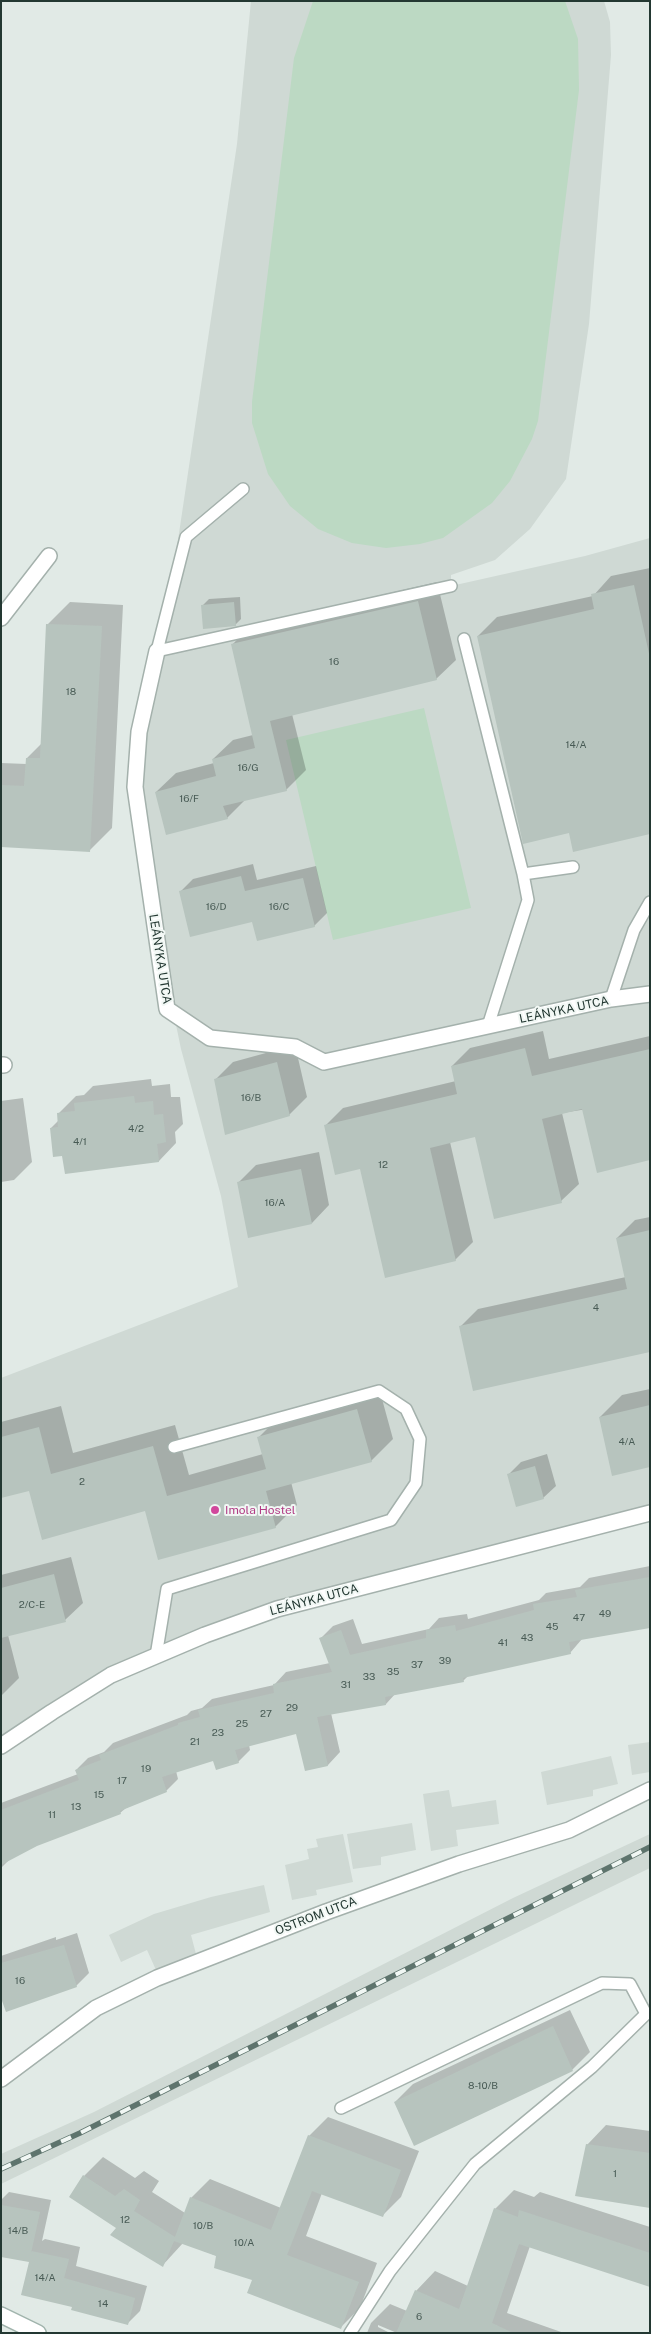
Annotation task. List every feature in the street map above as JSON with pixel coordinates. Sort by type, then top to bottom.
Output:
[{"type":"street","points":[[1,618],[49,556]]},
{"type":"street","name":"LEÁNYKA UTCA","points":[[157,651],[139,732],[135,787],[167,1009],[210,1038],[295,1048],[324,1062],[611,999],[650,994]]},
{"type":"street","name":"LEÁNYKA UTCA","points":[[1,1746],[111,1675],[205,1635],[277,1609],[650,1512]]},
{"type":"street","name":"OSTROM UTCA","points":[[1,2079],[96,2008],[157,1978],[326,1912],[423,1877],[569,1830],[650,1790]]},
{"type":"street","points":[[1,2315],[38,2333]]},
{"type":"lane","points":[[243,489],[186,537],[157,651],[451,586]]},
{"type":"lane","points":[[464,639],[528,900],[488,1026]]},
{"type":"lane","points":[[523,874],[573,866]]},
{"type":"lane","points":[[611,999],[634,930],[650,902]]},
{"type":"lane","points":[[156,1656],[167,1590],[391,1520],[416,1483],[420,1439],[406,1409],[379,1390],[174,1447]]},
{"type":"lane","points":[[341,2108],[602,1983],[630,1984],[646,2014],[592,2067],[475,2164],[390,2271],[350,2333]]},
{"type":"shaded area","points":[[251,1],[604,1],[610,22],[611,55],[589,324],[566,479],[530,529],[495,560],[451,575],[451,586],[585,556],[650,538],[650,1513],[277,1609],[111,1675],[1,1746],[1,1378],[238,1287],[221,1196],[181,1049],[128,792],[178,540],[237,144]]},
{"type":"shaded area","points":[[650,1742],[650,1772],[632,1775],[628,1745]]},
{"type":"shaded area","points":[[611,1756],[618,1784],[593,1790],[593,1796],[547,1805],[541,1772]]},
{"type":"shaded area","points":[[449,1790],[452,1807],[496,1800],[499,1824],[456,1830],[458,1846],[431,1851],[423,1794]]},
{"type":"shaded area","points":[[412,1823],[416,1850],[381,1857],[381,1865],[353,1869],[347,1834]]},
{"type":"shaded area","points":[[343,1834],[353,1882],[316,1890],[317,1895],[292,1900],[285,1865],[309,1859],[307,1849],[318,1847],[316,1839]]},
{"type":"shaded area","points":[[650,1834],[650,1868],[1,2184],[1,2154],[94,2112],[513,1898]]},
{"type":"shaded area","points":[[264,1885],[270,1912],[191,1935],[196,1954],[156,1970],[147,1950],[121,1962],[109,1935],[154,1914],[211,1897]]},
{"type":"green space","points":[[313,1],[565,1],[578,39],[579,90],[538,421],[532,439],[510,481],[492,503],[443,538],[420,544],[386,548],[352,543],[318,529],[290,506],[268,474],[252,423],[252,402],[294,58]]},
{"type":"green space","points":[[424,708],[471,908],[333,940],[286,740]]},
{"type":"building","points":[[634,585],[650,658],[650,834],[573,852],[569,833],[523,844],[477,636],[594,609],[591,594]]},
{"type":"building","points":[[418,601],[437,680],[270,721],[287,791],[223,806],[228,819],[166,835],[155,792],[216,776],[212,759],[255,748],[231,644]]},
{"type":"building","points":[[234,602],[236,626],[203,629],[201,605]]},
{"type":"building","points":[[46,624],[102,626],[90,852],[1,847],[1,785],[24,786],[26,758],[40,758]]},
{"type":"building","points":[[241,876],[245,891],[303,878],[315,927],[257,941],[252,922],[190,937],[179,891]]},
{"type":"building","points":[[525,1048],[532,1076],[650,1049],[650,1160],[597,1173],[582,1109],[542,1119],[562,1203],[494,1219],[475,1137],[430,1148],[456,1261],[385,1278],[360,1169],[335,1175],[324,1125],[457,1094],[451,1066]]},
{"type":"building","points":[[277,1062],[290,1116],[225,1135],[214,1079]]},
{"type":"building","points":[[134,1096],[135,1103],[153,1101],[154,1115],[163,1114],[166,1142],[157,1144],[159,1162],[65,1174],[62,1156],[53,1157],[50,1128],[58,1127],[57,1113],[75,1111],[74,1103]]},
{"type":"building","points":[[301,1169],[312,1224],[248,1238],[237,1182]]},
{"type":"building","points":[[650,1230],[650,1352],[473,1391],[459,1326],[627,1289],[616,1238]]},
{"type":"building","points":[[650,1405],[650,1467],[612,1476],[599,1417]]},
{"type":"building","points":[[357,1409],[372,1462],[266,1491],[276,1528],[158,1560],[145,1511],[42,1540],[29,1491],[1,1498],[1,1437],[39,1427],[51,1474],[153,1446],[167,1496],[266,1469],[257,1437]]},
{"type":"building","points":[[535,1466],[544,1499],[516,1507],[507,1474]]},
{"type":"building","points":[[54,1574],[66,1622],[1,1638],[1,1588]]},
{"type":"building","points":[[650,1577],[650,1628],[569,1642],[571,1654],[463,1678],[464,1682],[385,1697],[386,1705],[317,1717],[328,1766],[305,1771],[296,1734],[235,1750],[239,1763],[216,1770],[213,1761],[162,1777],[167,1792],[120,1811],[121,1814],[37,1846],[1,1865],[1,1810],[79,1780],[75,1770],[101,1760],[99,1755],[178,1725],[178,1723],[200,1717],[198,1710],[274,1693],[273,1684],[332,1672],[319,1638],[341,1630],[350,1655],[426,1638],[426,1630],[455,1625],[456,1631],[534,1610],[533,1604],[577,1597],[575,1590]]},
{"type":"building","points":[[64,1945],[77,1987],[6,2012],[1,1998],[1,1963]]},
{"type":"building","points":[[553,2026],[573,2071],[414,2146],[394,2102]]},
{"type":"building","points":[[308,2135],[401,2170],[383,2217],[312,2191],[287,2255],[359,2282],[341,2329],[247,2293],[252,2280],[214,2268],[216,2256],[174,2241],[163,2267],[110,2235],[116,2228],[69,2197],[83,2175],[115,2196],[124,2189],[140,2200],[134,2211],[175,2237],[190,2197],[271,2230]]},
{"type":"building","points":[[586,2144],[650,2153],[650,2208],[575,2196]]},
{"type":"building","points":[[1,2205],[40,2212],[31,2251],[69,2259],[64,2278],[135,2298],[128,2325],[71,2310],[72,2307],[21,2295],[29,2262],[1,2257]]},
{"type":"building","points":[[494,2208],[518,2217],[519,2210],[650,2253],[650,2287],[519,2244],[492,2323],[513,2333],[396,2333],[415,2290],[459,2309]]},
{"type":"railway","points":[[1,2169],[80,2133],[650,1847]]},
{"type":"place","name":"Imola Hostel","points":[[215,1510]]}]
